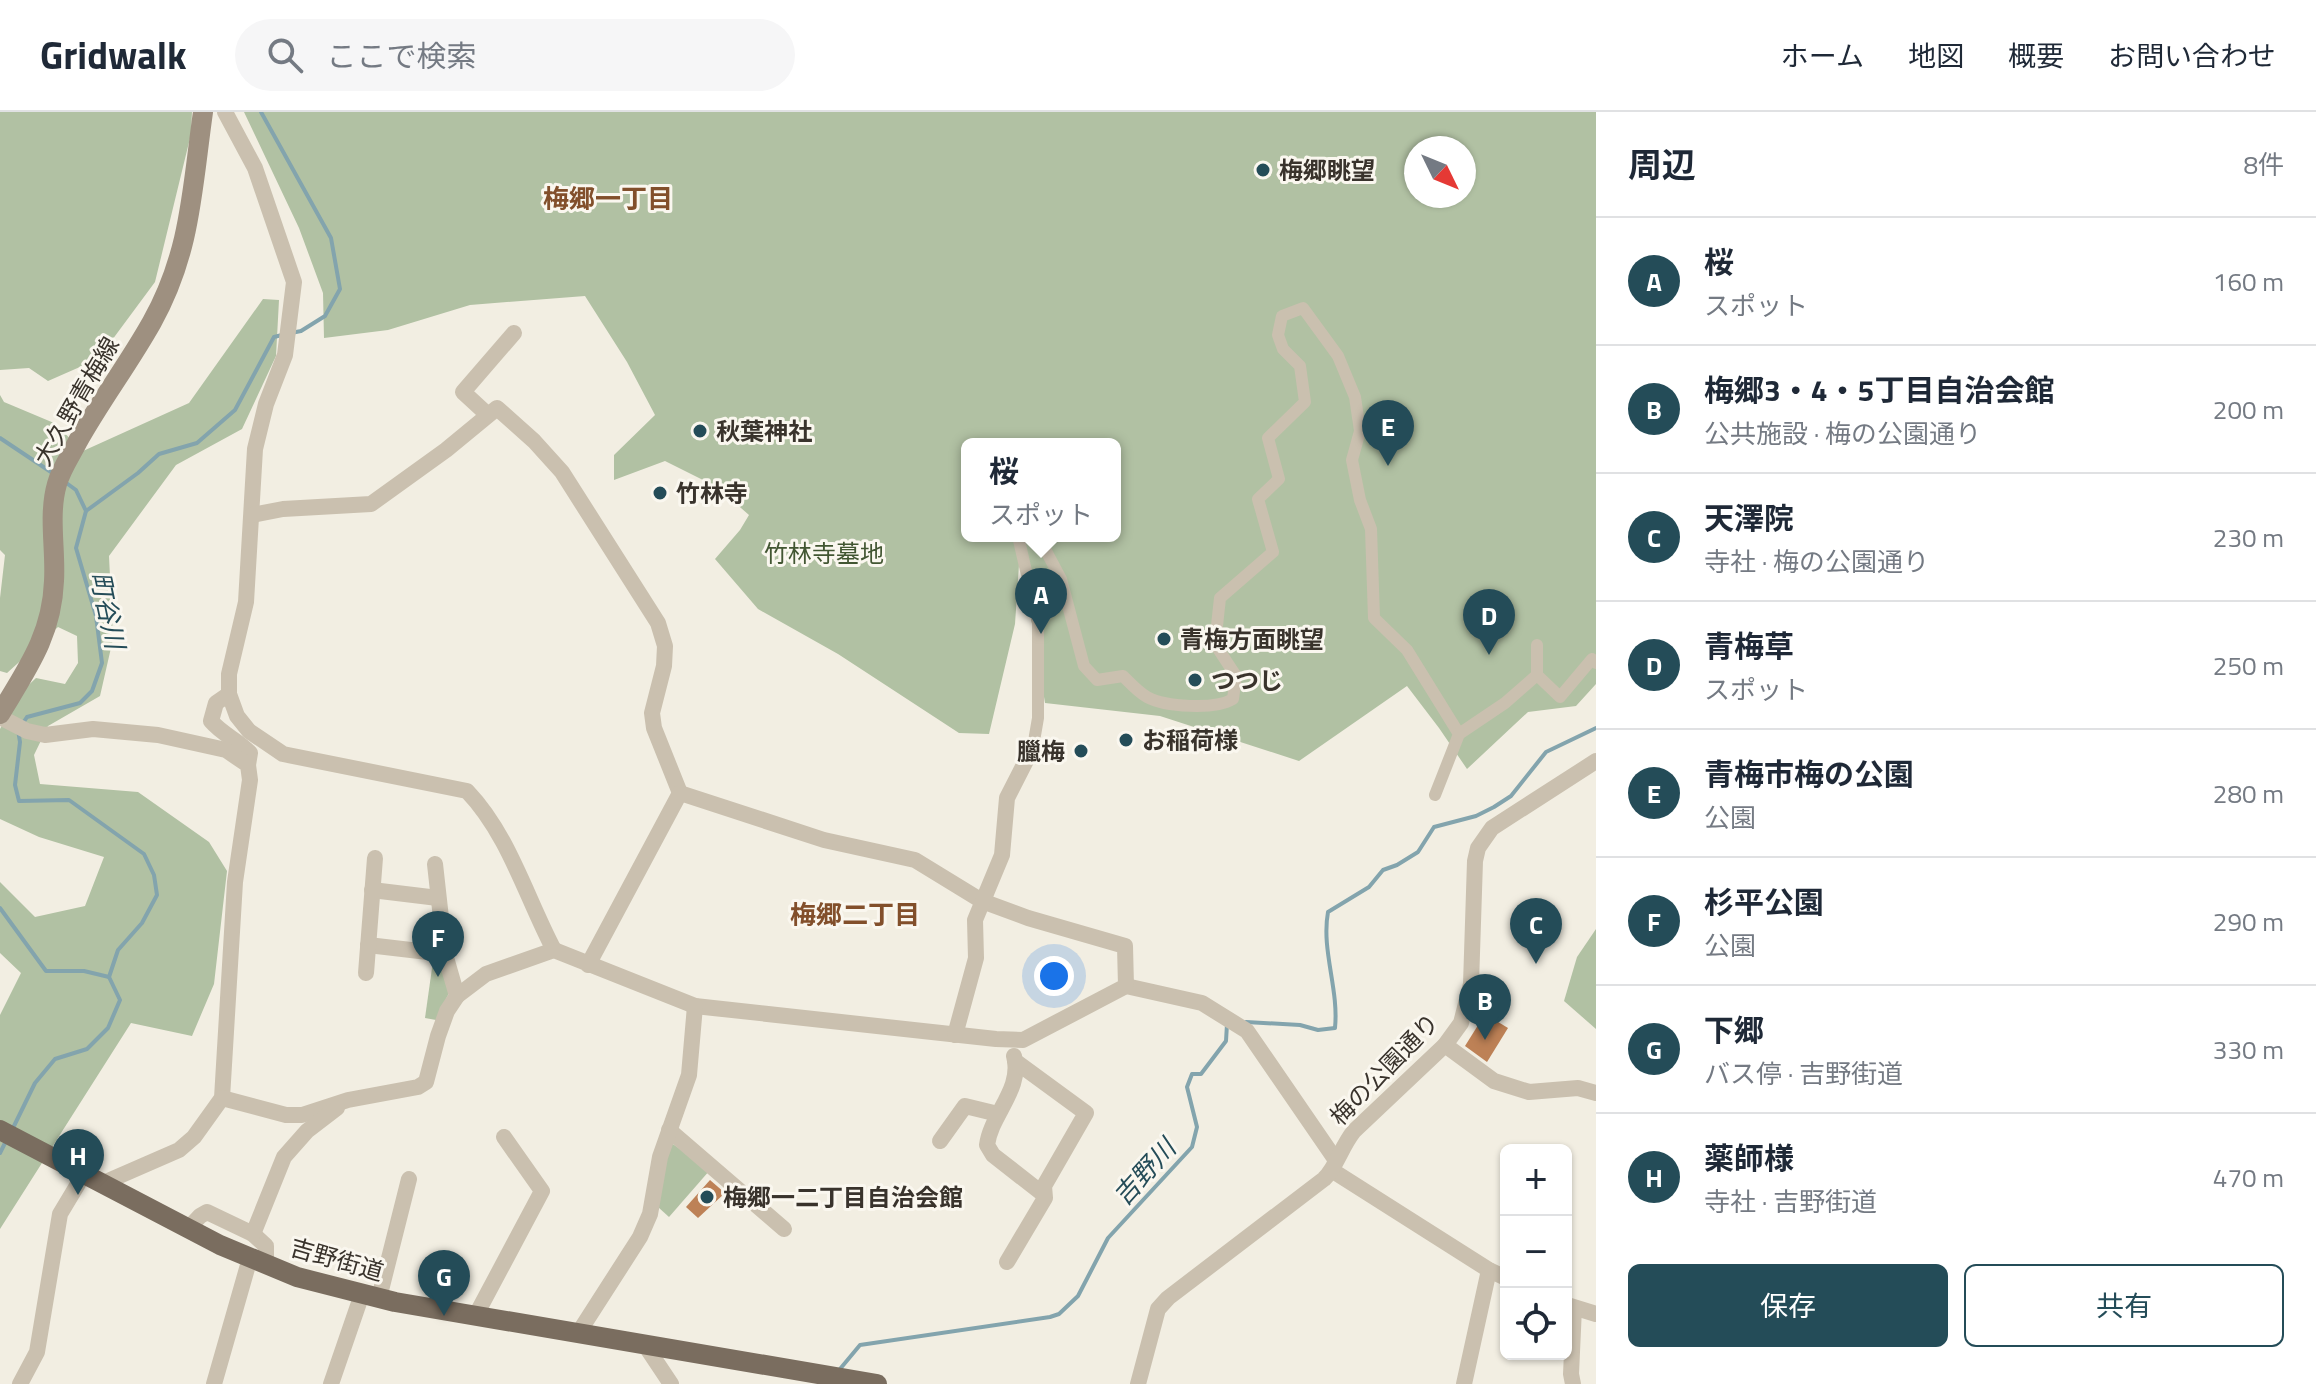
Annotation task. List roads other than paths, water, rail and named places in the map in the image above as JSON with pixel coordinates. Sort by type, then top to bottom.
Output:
[{"type":"main road","name":"大久野青梅線","points":[[4,718],[48,627],[55,580],[53,521],[60,478],[98,406],[152,323],[177,271],[186,238],[203,112]]},
{"type":"main road","name":"吉野街道","points":[[0,1130],[188,1229],[297,1277],[371,1296],[877,1384]]},
{"type":"street","points":[[225,112],[255,168],[294,282],[285,355],[266,404],[255,449],[246,602],[229,674],[229,694],[241,723],[283,754],[467,791],[480,804],[500,835],[554,950],[695,1006],[1023,1040],[1126,986],[1202,1003],[1247,1031],[1334,1165],[1500,1275]]},
{"type":"street","points":[[1041,542],[1061,579],[1084,666],[1097,680],[1123,676],[1144,696],[1161,703],[1224,704],[1233,699],[1236,676],[1215,644],[1220,598],[1273,552],[1258,499],[1279,479],[1268,438],[1305,402],[1300,366],[1283,349],[1278,335],[1282,316],[1303,308],[1338,356],[1355,397],[1360,431],[1352,460],[1360,500],[1371,529],[1374,618],[1407,650],[1459,734]]},
{"type":"street","points":[[488,415],[463,392],[514,333]]},
{"type":"street","points":[[252,515],[283,509],[371,504],[446,450],[497,408],[534,441],[562,472],[658,623],[665,646],[664,666],[652,713],[654,728],[680,793],[588,965]]},
{"type":"street","points":[[955,1035],[976,958],[975,920],[1002,855],[1007,798],[1033,747],[1038,718],[1038,623],[1019,542]]},
{"type":"street","points":[[1537,645],[1537,675],[1560,697],[1592,659],[1596,663]]},
{"type":"street","points":[[1435,795],[1459,734],[1505,703],[1537,675]]},
{"type":"street","points":[[20,1384],[37,1352],[60,1214],[92,1179],[179,1150],[194,1137],[222,1098],[235,882],[250,780],[250,753],[242,744],[221,734],[211,721],[216,703],[229,694]]},
{"type":"street","points":[[4,718],[27,731],[45,735],[93,729],[158,735],[226,750],[248,765]]},
{"type":"street","name":"梅の公園通り","points":[[1138,1384],[1158,1309],[1334,1165],[1354,1131],[1445,1045],[1461,1023],[1471,984],[1478,848],[1492,828],[1596,761]]},
{"type":"street","points":[[680,793],[824,840],[915,860],[982,901],[1028,918],[1125,946],[1126,986]]},
{"type":"street","points":[[366,973],[375,858]]},
{"type":"street","points":[[435,864],[445,954],[457,996]]},
{"type":"street","points":[[372,890],[438,898]]},
{"type":"street","points":[[368,945],[445,954]]},
{"type":"street","points":[[222,1098],[286,1115],[302,1115],[348,1100],[418,1087],[426,1082],[443,1023],[457,996],[486,974],[554,950]]},
{"type":"street","points":[[579,1332],[640,1237],[650,1214],[660,1157],[689,1075],[695,1006]]},
{"type":"street","points":[[1009,1039],[1017,1067],[987,1145],[989,1151],[1043,1194]]},
{"type":"street","points":[[1445,1045],[1494,1081],[1506,1085],[1529,1092],[1578,1088],[1596,1093]]},
{"type":"street","points":[[1007,1262],[1045,1198],[1044,1186],[1086,1113],[1015,1061]]},
{"type":"street","points":[[253,1234],[284,1157],[307,1131],[348,1100]]},
{"type":"street","points":[[940,1141],[965,1106],[998,1114]]},
{"type":"street","points":[[669,1130],[784,1229]]},
{"type":"street","points":[[476,1315],[542,1191],[504,1137]]},
{"type":"street","points":[[331,1384],[371,1296],[409,1179]]},
{"type":"street","points":[[188,1229],[207,1212],[253,1234],[266,1246],[214,1384]]},
{"type":"street","points":[[1464,1384],[1489,1270]]},
{"type":"street","points":[[1572,1308],[1596,1314]]},
{"type":"street","points":[[645,1345],[671,1384]]},
{"type":"street","points":[[1571,1360],[1573,1384]]},
{"type":"waterway","name":"町谷川","points":[[261,112],[331,238],[340,289],[325,316],[301,331],[291,333]]},
{"type":"waterway","name":"町谷川","points":[[23,723],[27,717],[80,703],[92,691],[102,663],[96,616],[76,548],[86,511],[159,454],[197,443],[235,410],[274,337],[282,335]]},
{"type":"waterway","points":[[0,438],[54,474]]},
{"type":"waterway","points":[[65,482],[76,490],[86,511]]},
{"type":"waterway","name":"吉野川","points":[[1246,1022],[1300,1025],[1318,1030],[1335,1028],[1335,999],[1326,926],[1328,912],[1369,887],[1383,870],[1418,852],[1434,827],[1476,816],[1494,807],[1511,796],[1546,752],[1596,728]]},
{"type":"waterway","name":"町谷川","points":[[13,1128],[35,1083],[55,1059],[87,1049],[108,1028],[120,1000],[109,977],[118,950],[142,923],[157,895],[154,875],[144,854],[69,800],[19,801],[15,785],[20,742],[18,730]]},
{"type":"waterway","points":[[0,908],[46,971],[84,971],[109,977]]},
{"type":"waterway","name":"吉野川","points":[[840,1369],[860,1345],[1059,1314],[1078,1296],[1108,1238],[1192,1147],[1197,1127],[1187,1087],[1192,1074],[1201,1074],[1226,1041],[1227,1024]]},
{"type":"waterway","name":"町谷川","points":[[0,1153],[7,1139]]},
{"type":"place","name":"梅郷眺望","points":[[1263,170]]},
{"type":"place","name":"秋葉神社","points":[[700,431]]},
{"type":"place","name":"青梅市梅の公園","points":[[1388,466]]},
{"type":"place","name":"竹林寺","points":[[660,493]]},
{"type":"place","name":"桜","points":[[1041,634]]},
{"type":"place","name":"青梅方面眺望","points":[[1164,639]]},
{"type":"place","name":"青梅草","points":[[1489,655]]},
{"type":"place","name":"つつじ","points":[[1195,680]]},
{"type":"place","name":"お稲荷様","points":[[1126,740]]},
{"type":"place","name":"臘梅","points":[[1081,751]]},
{"type":"place","name":"天澤院","points":[[1536,964]]},
{"type":"place","name":"杉平公園","points":[[438,977]]},
{"type":"place","name":"梅郷3・4・5丁目自治会館","points":[[1485,1040]]},
{"type":"place","name":"薬師様","points":[[78,1195]]},
{"type":"place","name":"梅郷一二丁目自治会館","points":[[707,1197]]},
{"type":"place","name":"下郷","points":[[444,1316]]},
{"type":"district","name":"梅郷一丁目","points":[[608,198]]},
{"type":"district","name":"梅郷二丁目","points":[[855,914]]},
{"type":"park label","name":"竹林寺墓地","points":[[824,553]]}]
